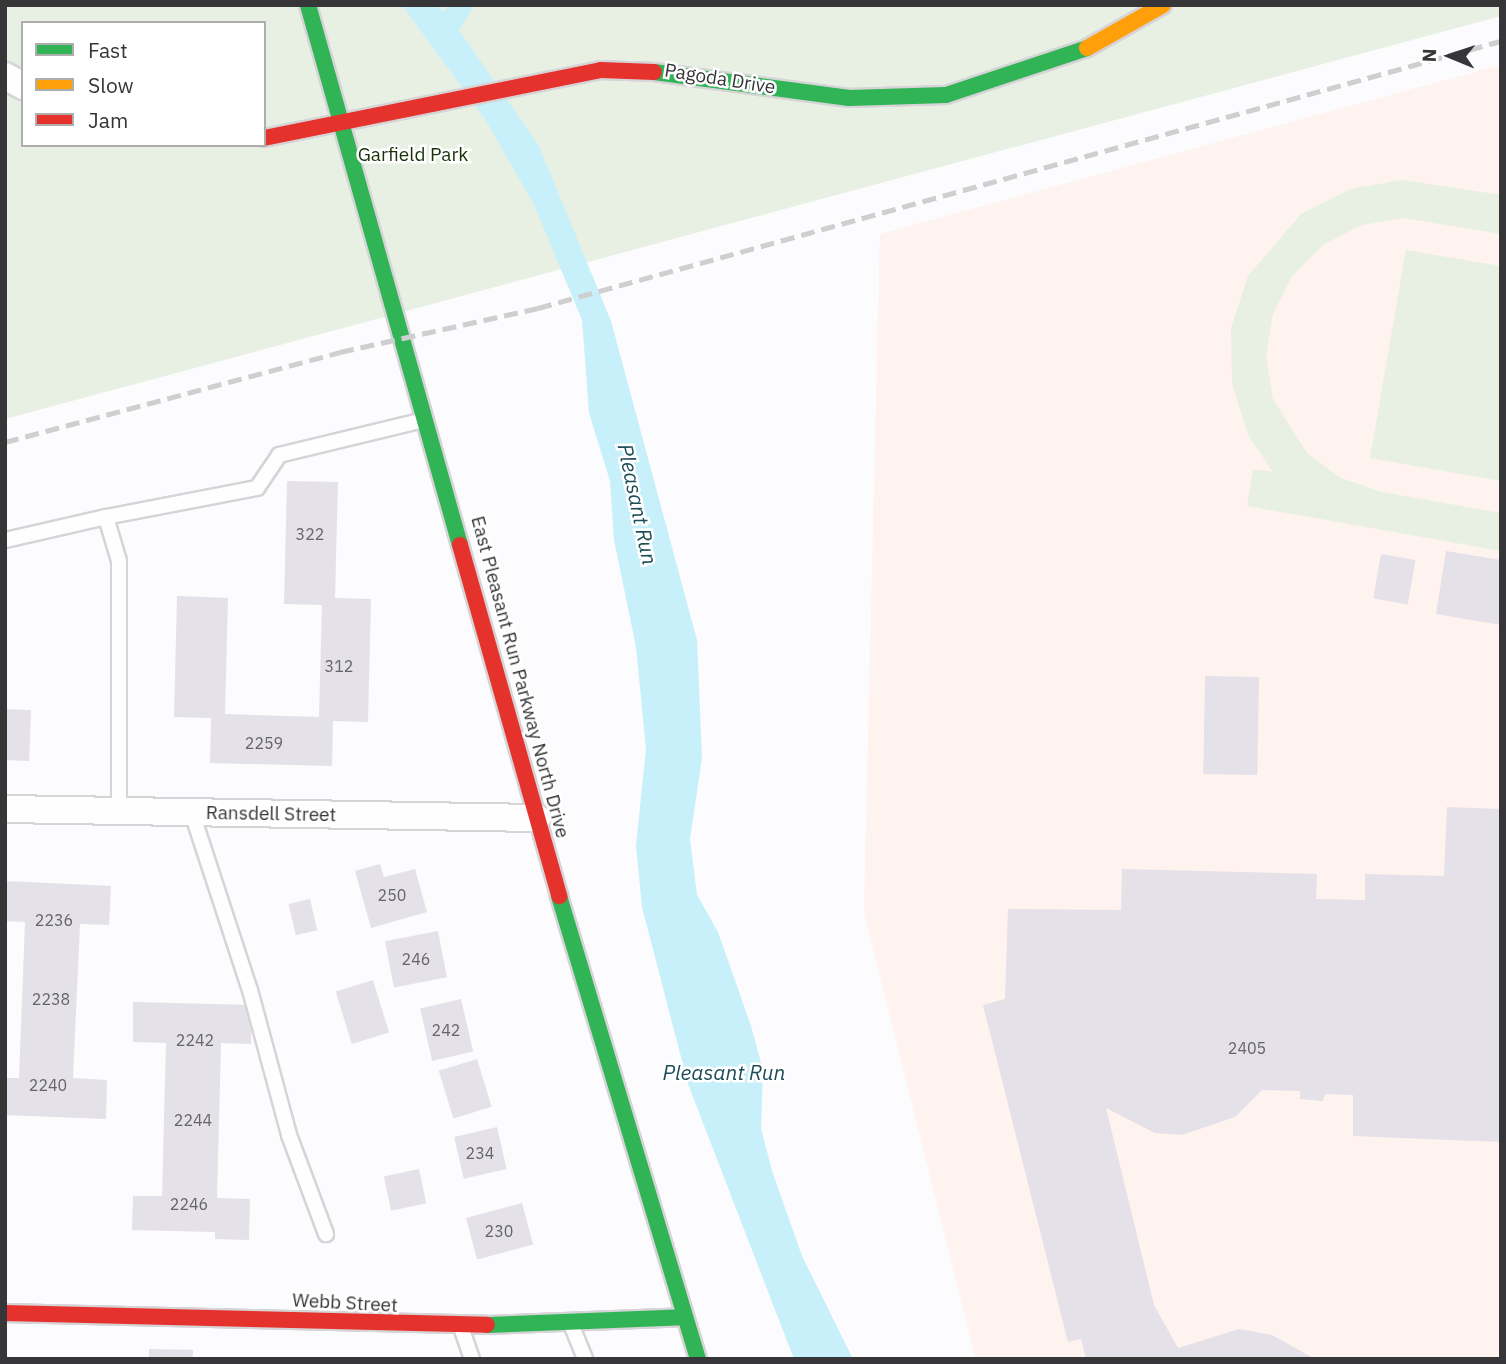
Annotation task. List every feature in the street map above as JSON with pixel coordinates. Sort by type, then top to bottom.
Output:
[{"type":"street","name":"East Pleasant Run Parkway North Drive","points":[[308,5],[346,125],[537,818],[683,1317],[698,1359]]},
{"type":"street","name":"Pagoda Drive","points":[[266,138],[397,115],[577,72],[658,68],[849,98],[946,95],[1073,57],[1163,5]]},
{"type":"street","points":[[5,76],[21,85]]},
{"type":"street","name":"Ransdell Street","points":[[5,809],[537,818]]},
{"type":"street","name":"Webb Street","points":[[5,1313],[461,1327],[683,1317]]},
{"type":"lane","points":[[5,540],[106,517],[257,488],[279,456],[427,419]]},
{"type":"lane","points":[[106,517],[119,561],[119,811]]},
{"type":"lane","points":[[192,813],[289,1135],[326,1234]]},
{"type":"lane","points":[[571,1323],[585,1359]]},
{"type":"lane","points":[[461,1327],[472,1359]]},
{"type":"shaded area","points":[[1501,65],[1501,1359],[976,1359],[864,912],[880,234]]},
{"type":"green space","name":"Garfield Park","points":[[5,5],[1501,5],[1501,16],[5,419]]},
{"type":"green space","points":[[1403,180],[1501,195],[1501,234],[1403,218],[1361,225],[1323,245],[1292,276],[1273,314],[1266,356],[1273,399],[1307,453],[1341,478],[1382,492],[1501,513],[1501,551],[1247,506],[1253,469],[1273,472],[1248,435],[1232,383],[1231,328],[1248,276],[1301,214],[1350,189]]},
{"type":"green space","points":[[1406,250],[1501,266],[1501,481],[1370,458]]},
{"type":"water","name":"Pleasant Run","points":[[402,5],[437,5],[443,12],[449,5],[475,5],[459,30],[539,146],[611,321],[697,640],[702,758],[690,839],[697,895],[718,932],[751,1026],[763,1070],[761,1129],[773,1174],[802,1256],[853,1359],[794,1359],[688,1084],[642,907],[636,846],[646,749],[636,647],[614,540],[610,481],[589,413],[582,320],[534,205],[485,119]]},
{"type":"building","points":[[287,481],[338,482],[335,598],[371,599],[368,722],[333,721],[332,766],[210,763],[211,718],[174,717],[177,596],[228,598],[225,714],[319,717],[322,605],[284,604]]},
{"type":"building","points":[[1446,551],[1501,560],[1501,625],[1436,614]]},
{"type":"building","points":[[1381,554],[1415,560],[1408,604],[1373,598]]},
{"type":"building","points":[[1205,676],[1259,677],[1257,775],[1203,774]]},
{"type":"building","points":[[5,709],[31,710],[29,761],[5,760]]},
{"type":"building","points":[[1447,807],[1501,809],[1501,1142],[1353,1136],[1353,1095],[1325,1094],[1323,1101],[1300,1099],[1300,1091],[1262,1090],[1235,1117],[1182,1135],[1155,1133],[1106,1108],[1154,1305],[1178,1348],[1239,1329],[1272,1335],[1315,1359],[1086,1359],[1081,1339],[1068,1342],[983,1005],[1005,999],[1008,909],[1121,910],[1122,869],[1317,874],[1316,899],[1365,900],[1365,874],[1444,876]]},
{"type":"building","points":[[380,864],[384,877],[415,869],[427,912],[371,928],[355,871]]},
{"type":"building","points":[[5,881],[111,886],[109,925],[80,924],[73,1078],[107,1080],[106,1119],[5,1115],[5,1078],[19,1078],[25,922],[5,921]]},
{"type":"building","points":[[310,899],[317,930],[296,935],[289,904]]},
{"type":"building","points":[[438,931],[447,977],[394,987],[385,941]]},
{"type":"building","points":[[373,980],[389,1033],[352,1044],[336,991]]},
{"type":"building","points":[[461,999],[473,1052],[432,1061],[420,1008]]},
{"type":"building","points":[[133,1002],[252,1005],[251,1044],[221,1043],[217,1198],[250,1199],[249,1240],[215,1239],[215,1232],[132,1230],[133,1196],[162,1196],[166,1043],[133,1042]]},
{"type":"building","points":[[477,1059],[492,1107],[453,1119],[439,1071]]},
{"type":"building","points":[[497,1127],[507,1169],[464,1179],[454,1137]]},
{"type":"building","points":[[419,1169],[426,1203],[391,1211],[384,1176]]},
{"type":"building","points":[[522,1203],[533,1245],[477,1260],[466,1218]]},
{"type":"building","points":[[149,1349],[193,1350],[193,1359],[149,1359]]},
{"type":"railway","points":[[5,442],[340,352],[538,308],[1501,41]]},
{"type":"traffic: fast","points":[[308,5],[460,545]]},
{"type":"traffic: fast","points":[[654,72],[849,98],[946,95],[1087,48]]},
{"type":"traffic: fast","points":[[559,896],[698,1359]]},
{"type":"traffic: fast","points":[[487,1325],[683,1317]]},
{"type":"traffic: slow","points":[[1087,48],[1163,5]]},
{"type":"traffic: jam","points":[[266,138],[601,70],[654,72]]},
{"type":"traffic: jam","points":[[460,545],[559,896]]},
{"type":"traffic: jam","points":[[5,1313],[487,1325]]}]
